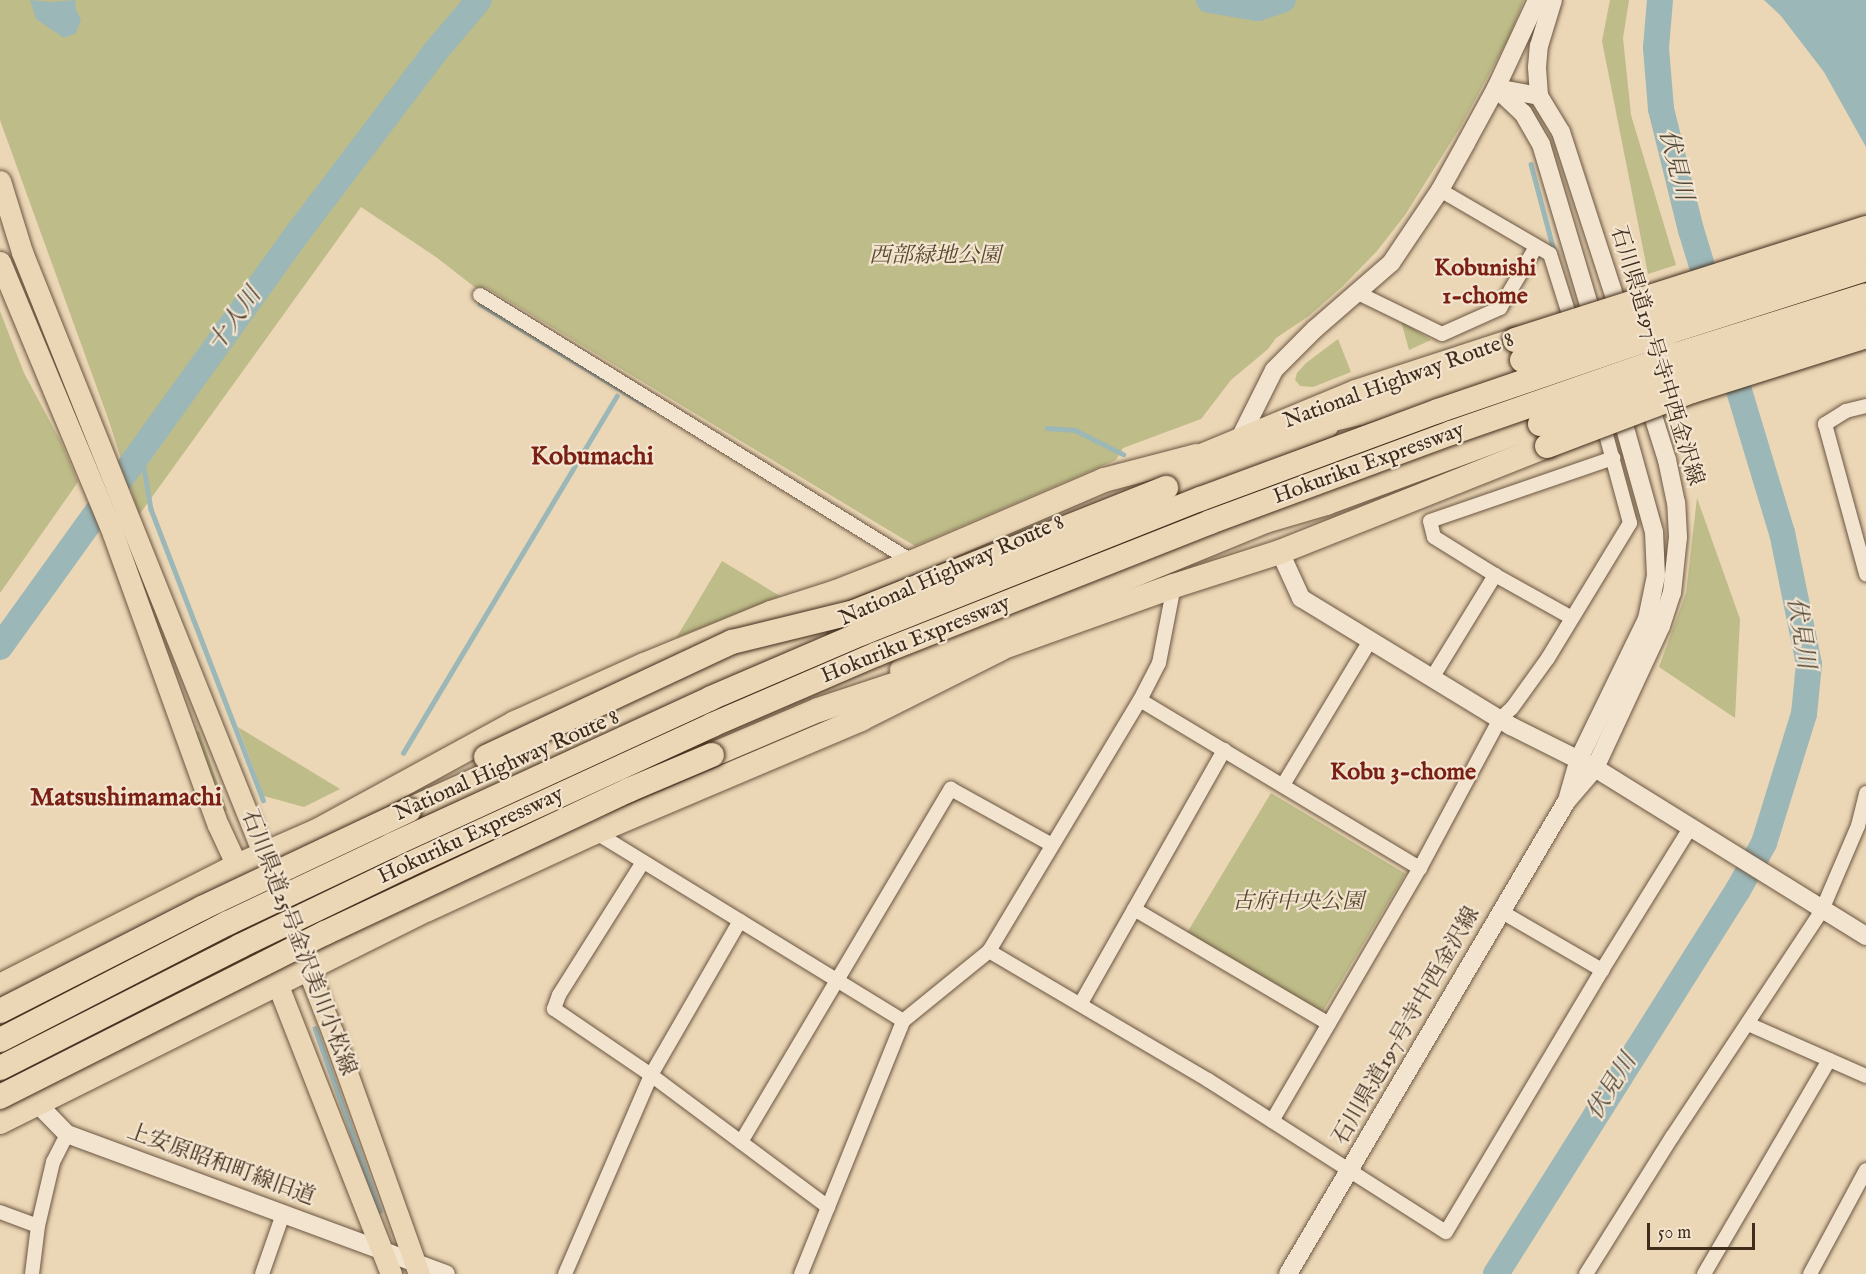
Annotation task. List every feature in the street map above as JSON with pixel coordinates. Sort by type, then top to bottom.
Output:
[{"type":"highway","name":"National Highway Route 8","points":[[0,1011],[202,908],[409,810],[778,644],[868,613],[1013,547],[1197,456],[1356,392],[1518,350],[1866,228]]},
{"type":"highway","points":[[365,804],[486,757],[732,642],[762,632],[854,612],[1518,350],[1866,248]]},
{"type":"highway","name":"Hokuriku Expressway","points":[[0,1040],[228,923],[476,806],[700,703],[863,633],[1200,499],[1438,411],[1669,332],[1866,269]]},
{"type":"highway","name":"Hokuriku Expressway","points":[[0,1069],[240,946],[406,866],[712,725],[877,654],[1199,526],[1451,433],[1675,355],[1866,295]]},
{"type":"highway","points":[[818,710],[1000,649],[1174,586],[1280,552],[1544,435],[1759,347],[1866,315]]},
{"type":"highway","points":[[0,1097],[334,928],[629,790],[818,710],[892,674],[1265,521],[1866,336]]},
{"type":"highway","points":[[1239,440],[1360,413]]},
{"type":"highway","points":[[0,986],[237,866],[317,831],[515,723],[644,664],[771,613],[836,592],[913,562],[1104,480],[1197,456]]},
{"type":"highway","points":[[1280,552],[1281,542],[1295,521],[1326,503]]},
{"type":"highway","points":[[0,1122],[277,983],[595,832],[861,719],[1000,649]]},
{"type":"main road","points":[[1239,440],[1274,370],[1315,329],[1391,263],[1440,190],[1496,88],[1537,0]]},
{"type":"main road","points":[[1496,88],[1539,96],[1537,67],[1539,46],[1553,0]]},
{"type":"main road","name":"石川県道197号寺中西金沢線","points":[[1496,88],[1523,113],[1541,144],[1654,532],[1656,576],[1647,619],[1578,761],[1566,802]]},
{"type":"main road","name":"石川県道197号寺中西金沢線","points":[[1288,1274],[1566,802],[1595,768],[1661,626],[1672,593],[1678,537],[1676,503],[1667,460],[1561,132],[1539,96]]},
{"type":"main road","points":[[0,182],[22,252],[0,261]]},
{"type":"main road","name":"石川県道25号金沢美川小松線","points":[[22,252],[264,854],[306,969],[332,1031],[417,1268]]},
{"type":"main road","name":"石川県道25号金沢美川小松線","points":[[0,261],[113,534],[218,825],[237,866],[277,983],[391,1274]]},
{"type":"main road","points":[[1280,552],[1301,598],[1500,719],[1595,768],[1866,936]]},
{"type":"main road","name":"上安原昭和町線旧道","points":[[0,1069],[38,1102],[67,1134],[382,1249],[417,1268],[446,1274]]},
{"type":"street","points":[[1272,1121],[1420,868],[1500,719],[1512,708],[1548,658],[1630,523],[1614,458],[1550,254],[1440,190]]},
{"type":"street","points":[[1358,292],[1442,334],[1500,308],[1536,247]]},
{"type":"street","points":[[480,295],[913,562]]},
{"type":"street","points":[[1866,406],[1846,411],[1826,424],[1866,574]]},
{"type":"street","points":[[1572,618],[1495,575],[1434,537],[1430,521],[1614,458]]},
{"type":"street","points":[[1432,678],[1495,575]]},
{"type":"street","points":[[801,1274],[903,1021],[989,951],[1140,700],[1159,663],[1174,586]]},
{"type":"street","points":[[1283,785],[1370,641]]},
{"type":"street","points":[[1140,700],[1420,868]]},
{"type":"street","points":[[1081,1003],[1224,750]]},
{"type":"street","points":[[741,1142],[951,789],[1052,845]]},
{"type":"street","points":[[1586,1274],[1676,1129],[1822,910],[1862,828],[1866,793]]},
{"type":"street","points":[[595,832],[903,1021]]},
{"type":"street","points":[[989,951],[1081,1003],[1446,1232],[1602,970],[1696,832]]},
{"type":"street","points":[[643,862],[559,995],[554,1009],[651,1075],[828,1207]]},
{"type":"street","points":[[1134,909],[1329,1024]]},
{"type":"street","points":[[1502,912],[1602,970]]},
{"type":"street","points":[[565,1274],[651,1075],[740,921]]},
{"type":"street","points":[[1748,1024],[1866,1076]]},
{"type":"street","points":[[1704,1274],[1829,1060]]},
{"type":"street","points":[[32,1274],[38,1226],[53,1162],[67,1134]]},
{"type":"street","points":[[1810,1274],[1866,1170]]},
{"type":"street","points":[[0,1212],[38,1226]]},
{"type":"street","points":[[262,1274],[284,1214]]},
{"type":"green space","name":"西部緑地公園","points":[[0,0],[1524,0],[1509,37],[1461,126],[1405,215],[1377,251],[1343,286],[1309,316],[1276,338],[1268,349],[1231,380],[1201,419],[1123,448],[1116,460],[915,546],[485,287],[481,292],[436,257],[361,207],[139,515],[109,421],[0,120]]},
{"type":"green space","points":[[1610,0],[1629,0],[1623,38],[1631,115],[1676,265],[1648,274],[1602,41]]},
{"type":"green space","points":[[0,311],[24,373],[61,442],[78,482],[0,593]]},
{"type":"green space","points":[[1401,321],[1431,340],[1409,350]]},
{"type":"green space","points":[[1338,339],[1351,372],[1313,387],[1300,386],[1295,380],[1297,373],[1306,363]]},
{"type":"green space","points":[[1697,498],[1740,619],[1735,718],[1659,667],[1686,593]]},
{"type":"green space","points":[[722,561],[780,596],[676,638],[690,615]]},
{"type":"green space","points":[[238,727],[340,789],[304,807],[264,796]]},
{"type":"green space","points":[[199,731],[227,810],[223,812],[194,733]]},
{"type":"green space","name":"古府中央公園","points":[[1271,793],[1406,874],[1322,1014],[1187,933]]},
{"type":"water","points":[[30,0],[52,2],[75,0],[76,10],[81,19],[76,33],[64,38],[36,19]]},
{"type":"water","points":[[1764,0],[1866,0],[1866,147],[1824,72],[1781,16]]},
{"type":"waterway","name":"十人川","points":[[0,647],[297,234],[435,52],[479,0]]},
{"type":"waterway","name":"十人川","points":[[1209,0],[1258,8],[1283,0]]},
{"type":"waterway","name":"伏見川","points":[[1660,0],[1656,48],[1661,109],[1691,230],[1713,302]]},
{"type":"waterway","points":[[1531,164],[1555,254]]},
{"type":"waterway","points":[[480,304],[646,405]]},
{"type":"waterway","name":"伏見川","points":[[1496,1274],[1738,890],[1764,843],[1804,714],[1809,664],[1782,533],[1729,357]]},
{"type":"waterway","points":[[403,753],[617,396]]},
{"type":"waterway","points":[[1047,428],[1075,430],[1123,454]]},
{"type":"waterway","points":[[141,450],[151,509],[263,800]]},
{"type":"waterway","points":[[315,1028],[380,1211]]},
{"type":"district","name":"Kobunishi 1-chome","points":[[1485,283]]},
{"type":"district","name":"Kobumachi","points":[[592,457]]},
{"type":"district","name":"Kobu 3-chome","points":[[1403,773]]},
{"type":"district","name":"Matsushimamachi","points":[[126,798]]}]
